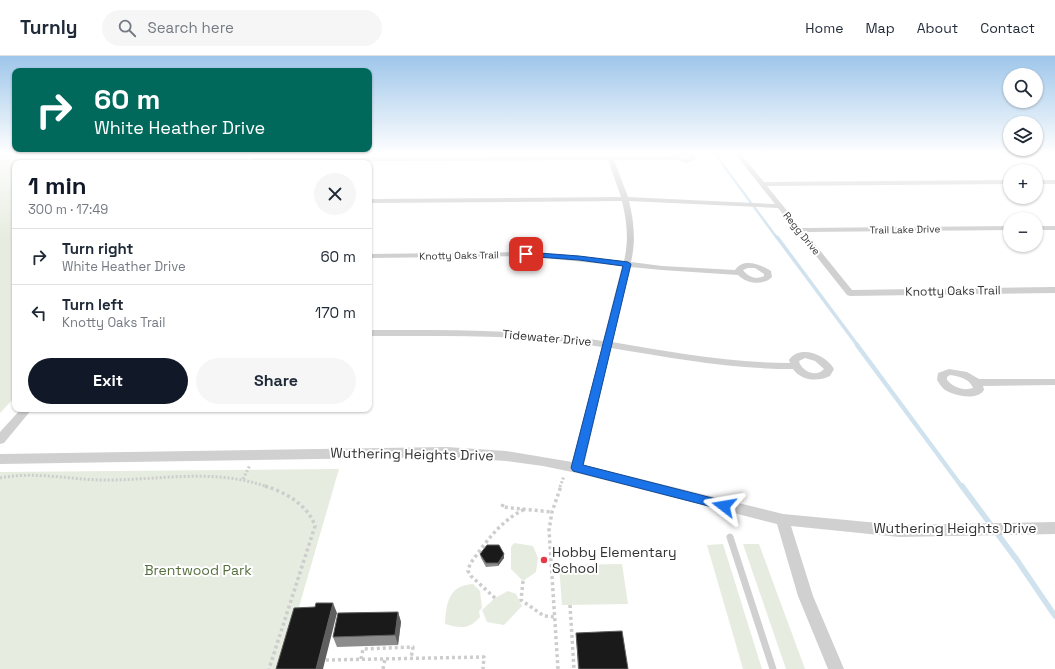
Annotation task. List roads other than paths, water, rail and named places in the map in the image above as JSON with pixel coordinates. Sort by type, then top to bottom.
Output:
[{"type":"street","points":[[572,467],[608,344],[631,247],[630,220],[619,183]]},
{"type":"street","points":[[762,184],[935,183]]},
{"type":"street","name":"Regg Drive","points":[[762,184],[850,293]]},
{"type":"street","points":[[372,201],[625,199],[780,206]]},
{"type":"street","name":"Trail Lake Drive","points":[[799,230],[1003,228]]},
{"type":"street","points":[[1043,228],[1055,228]]},
{"type":"street","name":"Knotty Oaks Trail","points":[[372,256],[526,254],[689,270],[740,273]]},
{"type":"street","name":"Knotty Oaks Trail","points":[[850,293],[1055,290]]},
{"type":"street","name":"Tidewater Drive","points":[[372,333],[473,332],[541,336],[608,344],[749,365],[795,366]]},
{"type":"street","points":[[977,383],[1055,382]]},
{"type":"street","points":[[0,440],[24,412]]},
{"type":"street","name":"Wuthering Heights Drive","points":[[0,459],[447,452],[506,456],[572,467],[782,520],[899,531],[1055,528]]},
{"type":"street","points":[[782,520],[800,584],[818,632],[836,669]]},
{"type":"lane","points":[[730,537],[773,669]]},
{"type":"waterway","points":[[736,183],[777,238]]},
{"type":"waterway","points":[[777,237],[858,346]]},
{"type":"waterway","points":[[857,345],[962,487]]},
{"type":"waterway","points":[[962,486],[1017,560],[1055,616]]},
{"type":"place","name":"Hobby Elementary School","points":[[544,560]]},
{"type":"park label","name":"Brentwood Park","points":[[198,570]]}]
